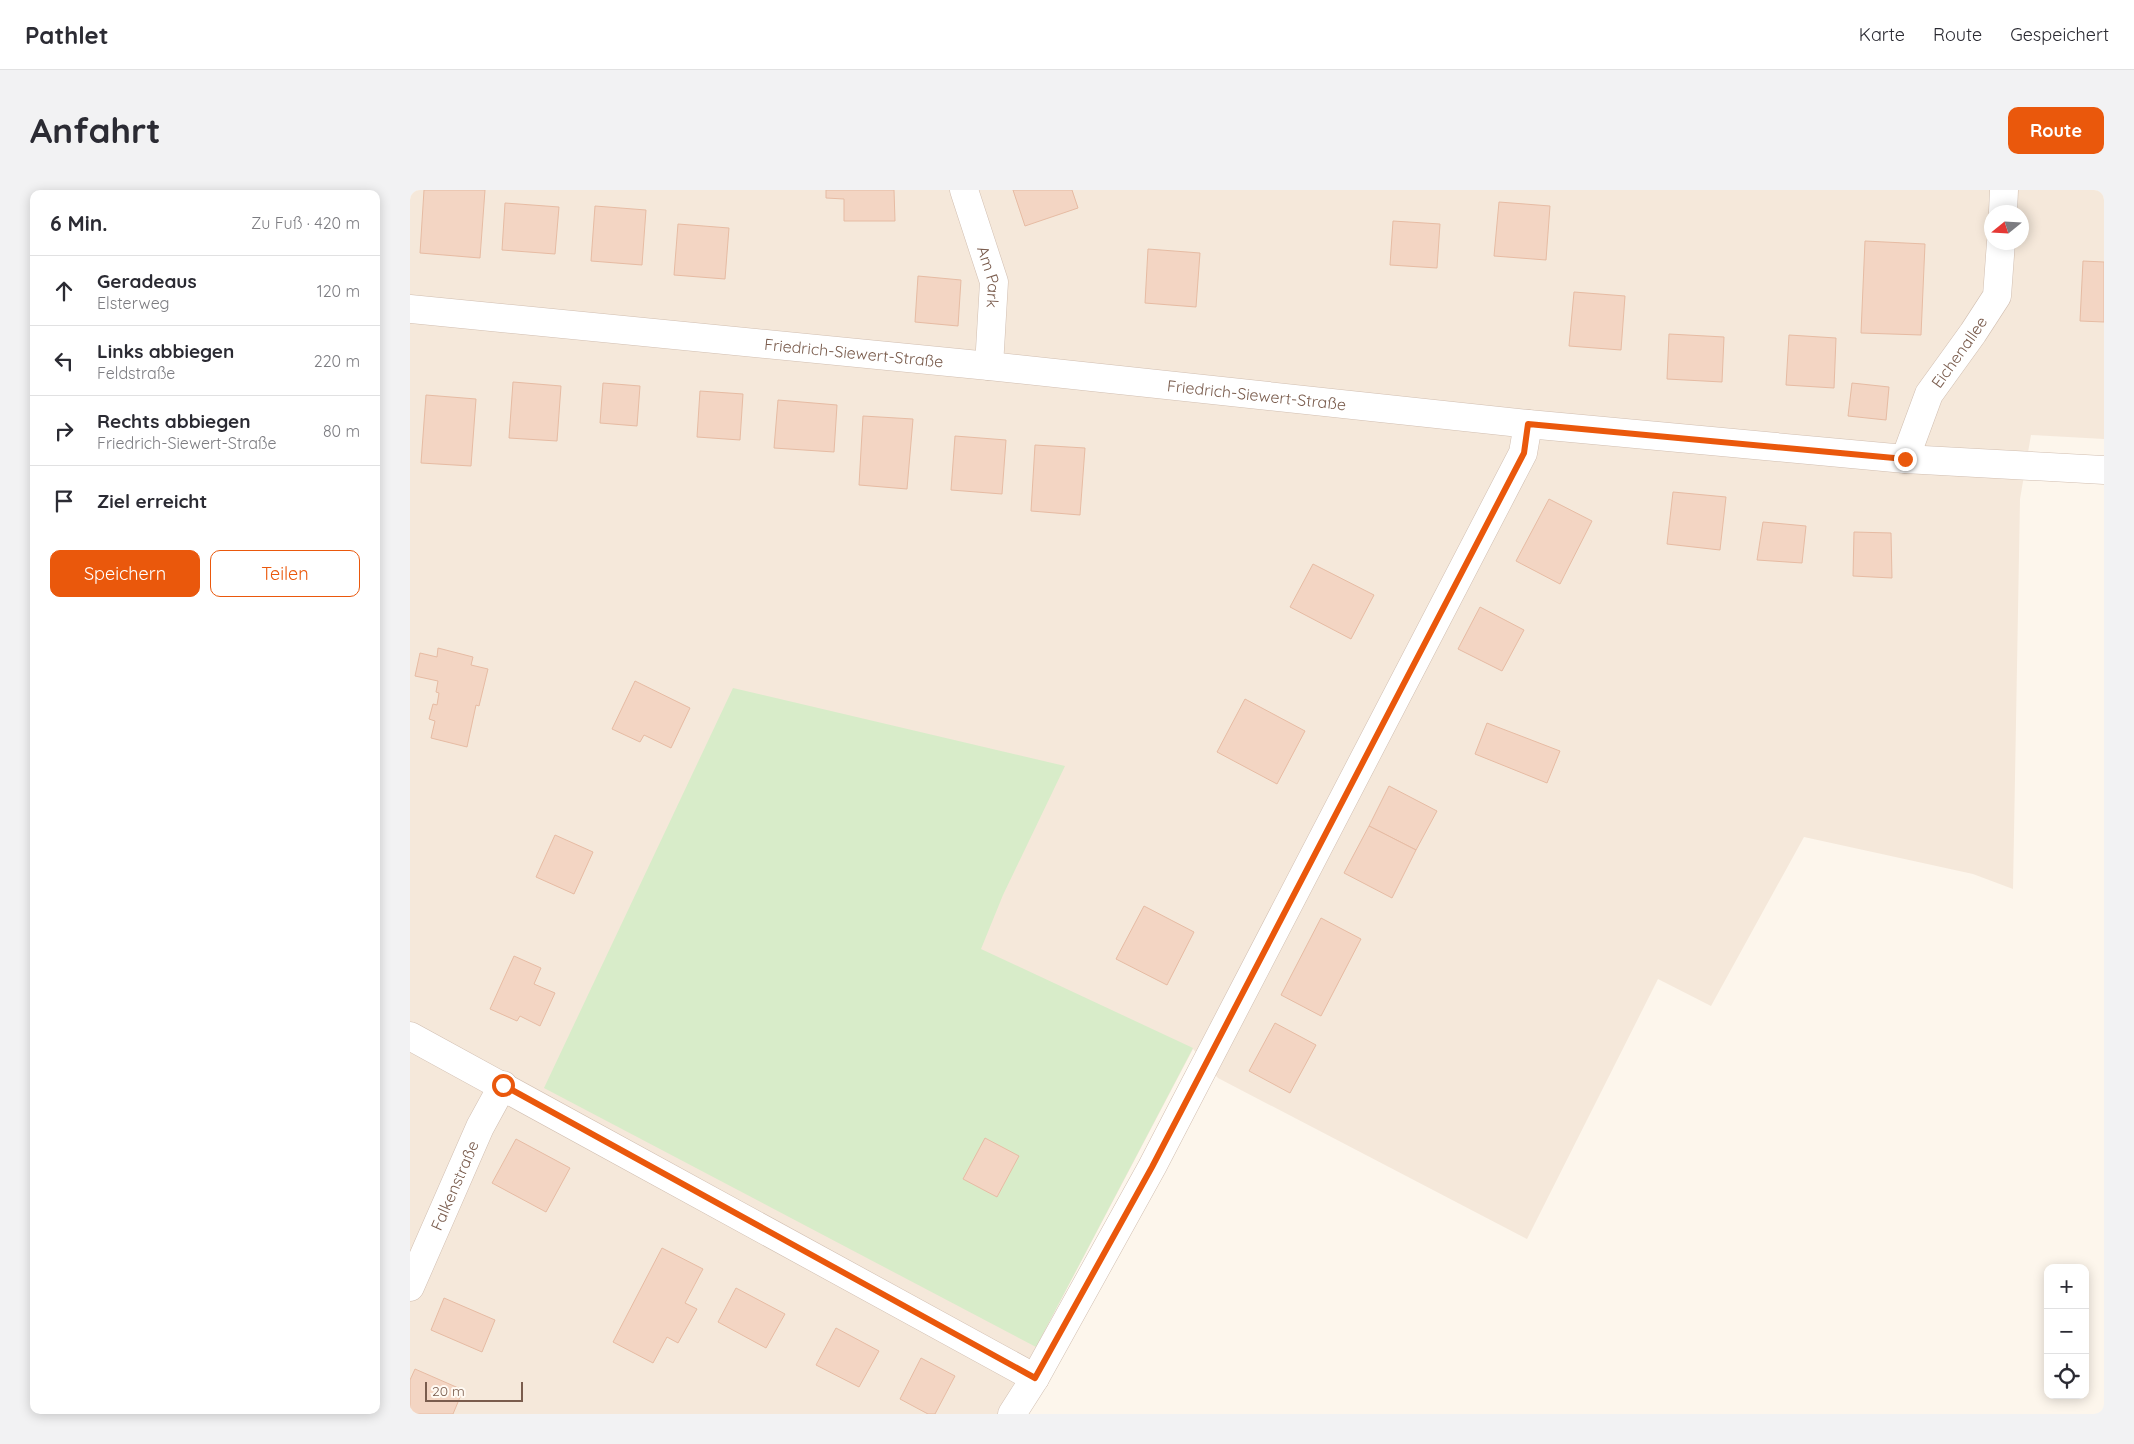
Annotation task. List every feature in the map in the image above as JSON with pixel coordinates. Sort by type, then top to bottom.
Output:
[{"type":"street","name":"Am Park","points":[[964,190],[994,282],[988,366]]},
{"type":"street","points":[[2003,205],[2004,190]]},
{"type":"street","name":"Eichenallee","points":[[1905,459],[1929,394],[1998,296],[2001,250]]},
{"type":"street","name":"Friedrich-Siewert-Straße","points":[[410,309],[988,366],[1528,424],[1905,459],[2104,470]]},
{"type":"street","points":[[1012,1414],[1035,1378],[1152,1167],[1524,453],[1528,424]]},
{"type":"street","points":[[410,1036],[503,1085],[1035,1378]]},
{"type":"street","name":"Falkenstraße","points":[[410,1287],[480,1127],[503,1085]]},
{"type":"shaded area","points":[[410,190],[2104,190],[2104,439],[2031,435],[2020,499],[2013,889],[1973,874],[1804,837],[1711,1006],[1658,979],[1527,1239],[1218,1078],[1193,1049],[1001,1414],[410,1414]]},
{"type":"green space","points":[[733,688],[1065,766],[1003,895],[981,949],[1193,1048],[1036,1347],[544,1088]]},
{"type":"building","points":[[424,190],[485,190],[480,258],[420,253]]},
{"type":"building","points":[[826,190],[894,190],[895,221],[844,221],[844,199],[826,198]]},
{"type":"building","points":[[1013,190],[1072,190],[1078,208],[1025,226]]},
{"type":"building","points":[[1499,202],[1550,206],[1546,260],[1494,256]]},
{"type":"building","points":[[505,203],[559,207],[555,254],[502,250]]},
{"type":"building","points":[[595,206],[646,210],[642,265],[591,261]]},
{"type":"building","points":[[1393,221],[1440,224],[1437,268],[1390,265]]},
{"type":"building","points":[[678,224],[729,228],[725,279],[674,275]]},
{"type":"building","points":[[1865,241],[1925,244],[1921,335],[1861,333]]},
{"type":"building","points":[[1148,249],[1200,253],[1196,307],[1145,303]]},
{"type":"building","points":[[2083,261],[2104,262],[2104,322],[2080,321]]},
{"type":"building","points":[[918,276],[961,280],[958,326],[915,322]]},
{"type":"building","points":[[1574,292],[1625,296],[1621,350],[1569,346]]},
{"type":"building","points":[[1669,334],[1724,337],[1722,382],[1667,379]]},
{"type":"building","points":[[1789,335],[1836,338],[1834,388],[1786,385]]},
{"type":"building","points":[[513,382],[561,386],[557,441],[509,438]]},
{"type":"building","points":[[603,383],[640,386],[637,426],[600,423]]},
{"type":"building","points":[[1852,383],[1889,387],[1886,420],[1848,416]]},
{"type":"building","points":[[700,391],[743,394],[740,440],[697,437]]},
{"type":"building","points":[[426,395],[476,399],[471,466],[421,463]]},
{"type":"building","points":[[778,400],[837,405],[834,452],[774,448]]},
{"type":"building","points":[[863,416],[913,419],[907,489],[859,485]]},
{"type":"building","points":[[955,436],[1006,440],[1002,494],[951,490]]},
{"type":"building","points":[[1035,445],[1085,448],[1080,515],[1031,511]]},
{"type":"building","points":[[1673,492],[1726,497],[1720,550],[1667,544]]},
{"type":"building","points":[[1549,499],[1592,521],[1560,584],[1516,561]]},
{"type":"building","points":[[1763,522],[1806,526],[1802,563],[1757,560]]},
{"type":"building","points":[[1854,532],[1891,533],[1892,578],[1853,576]]},
{"type":"building","points":[[1313,564],[1374,595],[1351,639],[1290,607]]},
{"type":"building","points":[[1480,607],[1524,630],[1502,671],[1458,649]]},
{"type":"building","points":[[438,648],[473,657],[471,665],[488,669],[479,706],[476,705],[467,747],[431,738],[435,721],[429,719],[433,704],[437,705],[439,693],[436,692],[438,681],[415,676],[420,653],[437,657]]},
{"type":"building","points":[[635,681],[690,708],[671,748],[644,735],[640,742],[612,729]]},
{"type":"building","points":[[1245,699],[1305,731],[1277,784],[1217,752]]},
{"type":"building","points":[[1487,723],[1560,751],[1547,783],[1475,754]]},
{"type":"building","points":[[1389,786],[1437,811],[1416,850],[1369,826]]},
{"type":"building","points":[[1369,826],[1416,850],[1392,898],[1344,873]]},
{"type":"building","points":[[555,835],[593,852],[574,894],[536,877]]},
{"type":"building","points":[[1144,906],[1194,932],[1167,985],[1116,959]]},
{"type":"building","points":[[1321,918],[1361,939],[1321,1016],[1281,995]]},
{"type":"building","points":[[514,956],[541,968],[534,984],[555,993],[540,1026],[520,1016],[517,1021],[490,1009]]},
{"type":"building","points":[[1275,1023],[1316,1045],[1290,1093],[1249,1071]]},
{"type":"building","points":[[985,1138],[1019,1156],[997,1197],[963,1179]]},
{"type":"building","points":[[516,1139],[570,1168],[546,1212],[492,1183]]},
{"type":"building","points":[[662,1248],[703,1269],[685,1303],[697,1309],[678,1343],[667,1337],[653,1363],[613,1342]]},
{"type":"building","points":[[736,1288],[785,1314],[766,1348],[718,1322]]},
{"type":"building","points":[[444,1298],[495,1320],[482,1352],[431,1330]]},
{"type":"building","points":[[836,1328],[879,1351],[859,1387],[816,1365]]},
{"type":"building","points":[[921,1358],[955,1376],[935,1414],[928,1414],[900,1399]]},
{"type":"building","points":[[415,1369],[463,1390],[453,1414],[410,1414],[410,1380]]},
{"type":"route","points":[[503,1085],[1035,1378],[1152,1167],[1524,453],[1528,424],[1905,459]]}]
